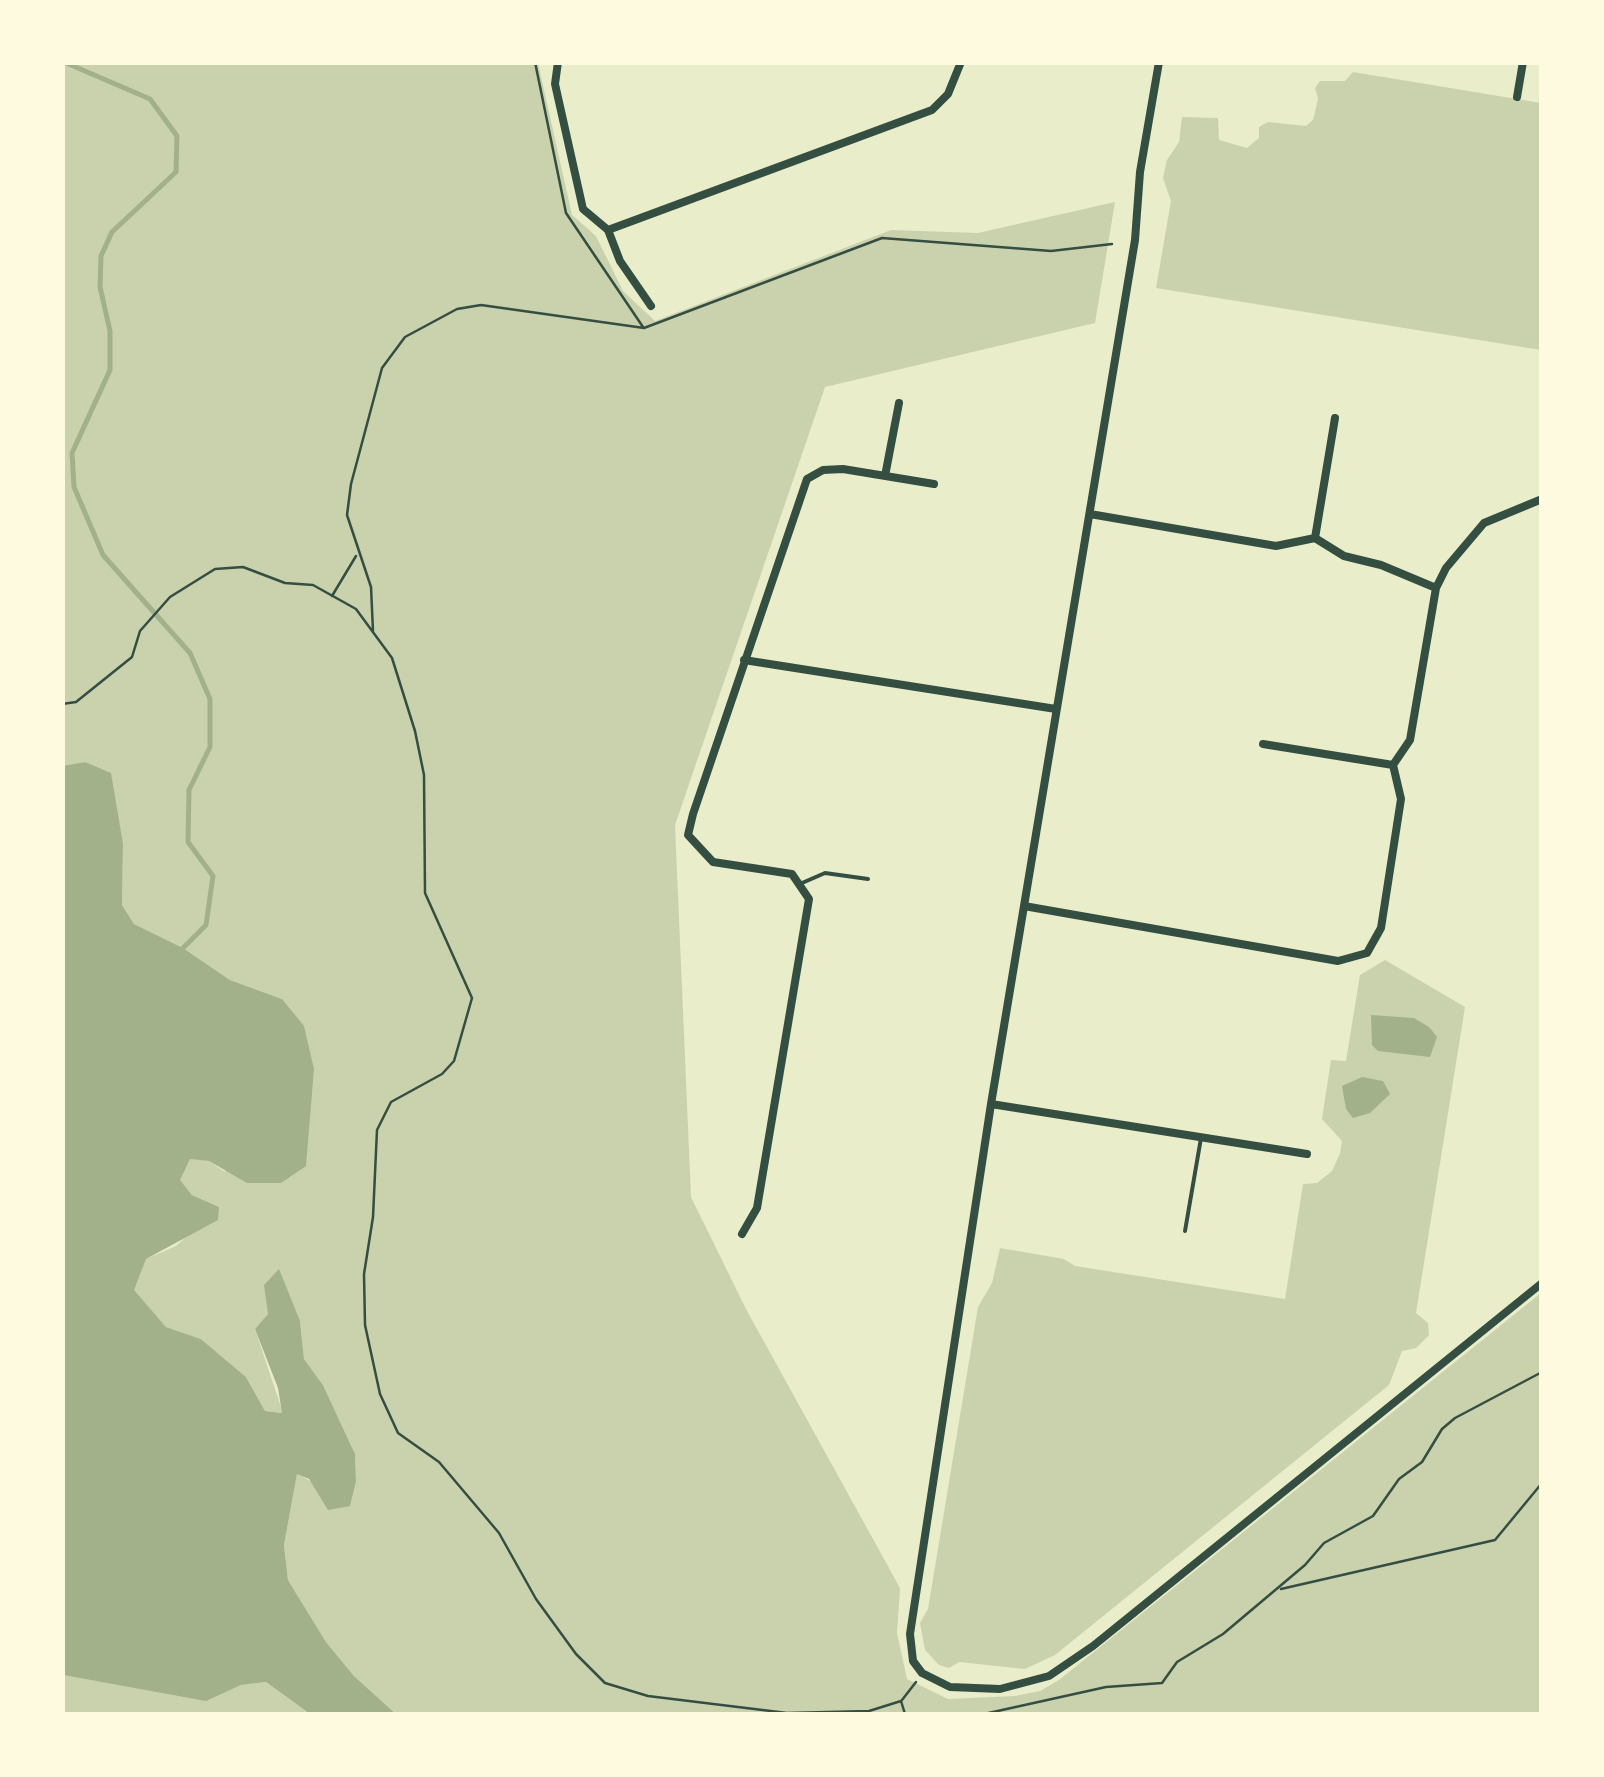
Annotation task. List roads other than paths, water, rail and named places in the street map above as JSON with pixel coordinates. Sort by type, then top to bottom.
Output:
[{"type":"street","points":[[558,62],[555,84],[584,209],[608,230],[620,260],[651,306]]},
{"type":"street","points":[[608,230],[932,110],[948,94],[960,62]]},
{"type":"street","points":[[1159,62],[910,1634],[913,1661],[922,1673],[950,1687],[1000,1689],[1049,1676],[1093,1646],[1542,1283]]},
{"type":"street","points":[[1518,98],[1523,62]]},
{"type":"street","points":[[886,476],[899,403]]},
{"type":"street","points":[[1315,538],[1336,418]]},
{"type":"street","points":[[742,1234],[757,1208],[809,900],[792,874],[713,862],[688,836],[807,479],[823,470],[843,469],[934,484]]},
{"type":"street","points":[[1024,906],[1338,962],[1367,953],[1381,928],[1401,799],[1393,765],[1410,740],[1436,588],[1446,568],[1484,523],[1542,499]]},
{"type":"street","points":[[1090,514],[1276,546],[1315,538],[1344,556],[1381,565],[1436,588]]},
{"type":"street","points":[[744,660],[1056,709]]},
{"type":"street","points":[[1263,744],[1393,765]]},
{"type":"street","points":[[992,1104],[1308,1154]]},
{"type":"lane","points":[[802,884],[826,873],[868,880]]},
{"type":"lane","points":[[1185,1231],[1202,1138]]},
{"type":"waterway","points":[[64,62],[150,99],[177,136],[176,172],[112,232],[101,256],[100,287],[110,331],[110,370],[72,453],[74,487],[103,555],[190,653],[210,699],[210,747],[189,790],[188,842],[213,876],[206,925],[183,948]]}]
